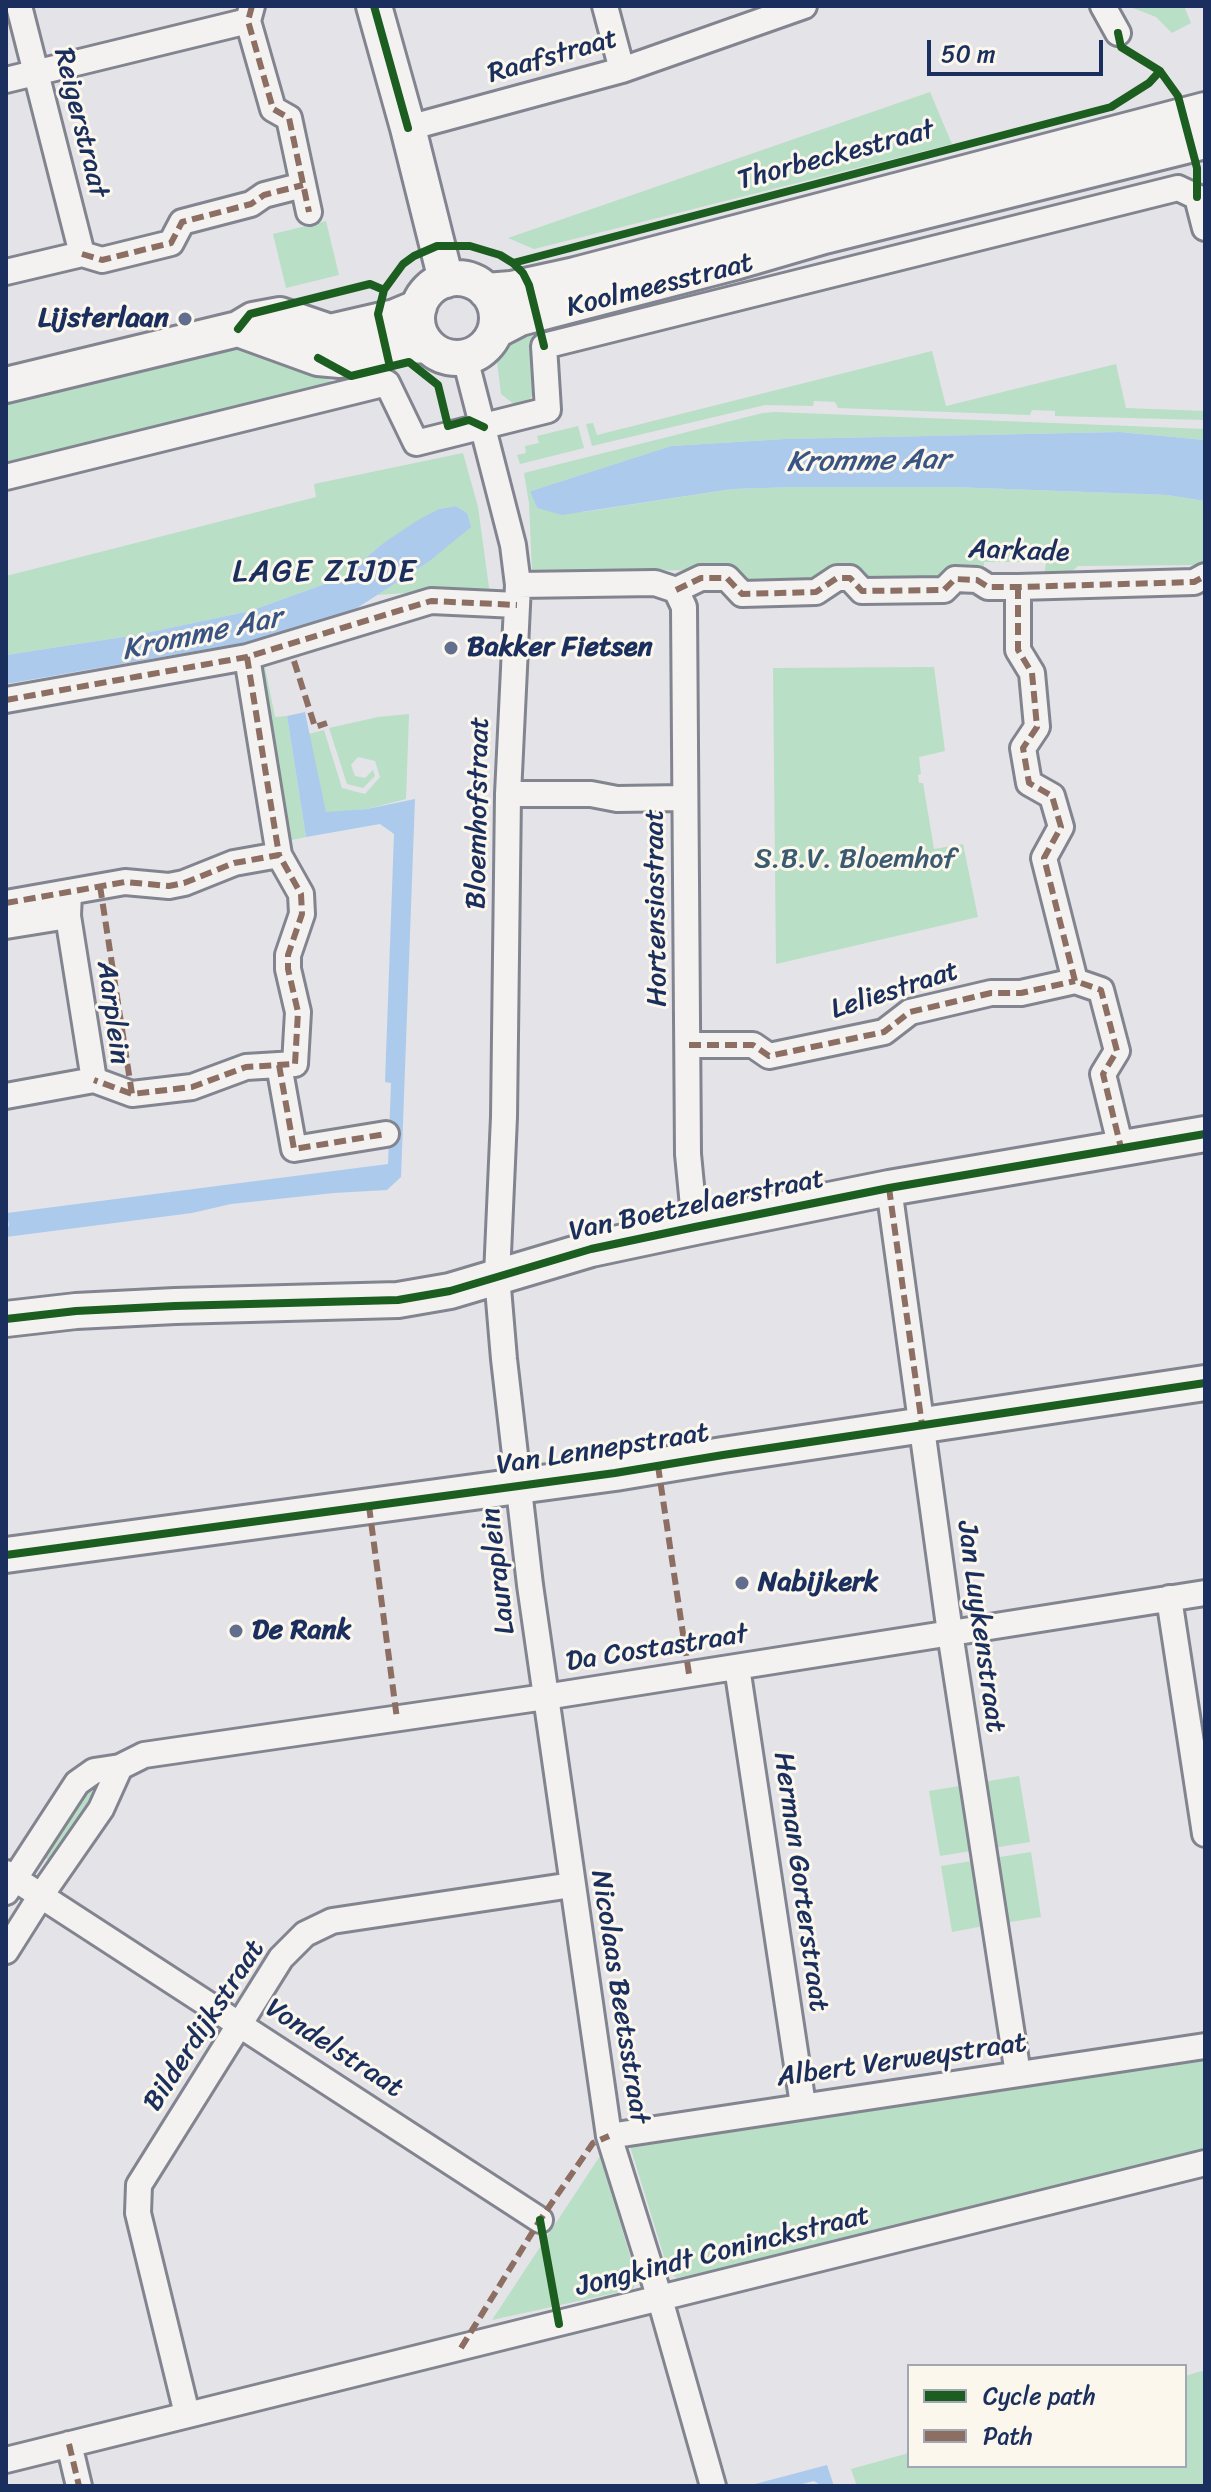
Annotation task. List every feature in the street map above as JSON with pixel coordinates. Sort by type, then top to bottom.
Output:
[{"type":"street","name":"Reigerstraat","points":[[19,6],[82,254]]},
{"type":"street","points":[[374,6],[446,280]]},
{"type":"street","points":[[605,6],[622,70]]},
{"type":"street","name":"Raafstraat","points":[[408,128],[622,70],[804,6]]},
{"type":"street","points":[[1103,6],[1118,33]]},
{"type":"street","points":[[6,80],[250,14],[273,109],[289,118],[309,212]]},
{"type":"street","name":"Thorbeckestraat","points":[[486,291],[511,289],[575,275],[1205,110]]},
{"type":"street","points":[[495,331],[495,305],[486,291],[468,280],[446,280],[426,293],[419,307],[418,327],[427,345],[444,356],[465,358],[484,348],[495,331],[520,318],[824,236],[1205,141]]},
{"type":"street","points":[[6,272],[82,254],[102,260],[171,243],[182,222],[251,204],[264,195],[303,185]]},
{"type":"street","name":"Koolmeesstraat","points":[[6,477],[387,383],[416,443],[548,410],[544,346],[1178,188],[1197,197],[1205,228]]},
{"type":"street","points":[[6,385],[238,329],[253,320],[280,315],[330,332],[395,317],[419,307]]},
{"type":"street","points":[[238,329],[318,358],[340,360],[402,346],[427,345]]},
{"type":"street","name":"Bloemhofstraat","points":[[465,358],[513,545],[518,595],[508,794],[504,1117],[497,1276]]},
{"type":"street","name":"Aarkade","points":[[6,700],[247,657],[431,601],[655,583],[676,590],[701,578],[727,578],[742,594],[816,592],[837,578],[850,578],[862,591],[944,590],[955,579],[977,580],[988,587],[1018,587],[1194,582],[1205,576]]},
{"type":"street","points":[[1018,587],[1018,650],[1032,673],[1037,727],[1023,748],[1029,783],[1052,796],[1061,827],[1044,858],[1075,981],[1101,990],[1105,1005],[1117,1051],[1103,1074],[1121,1148]]},
{"type":"street","name":"Hortensiastraat","points":[[676,590],[684,607],[688,1154],[695,1227]]},
{"type":"street","points":[[94,1080],[132,1094],[192,1087],[246,1067],[295,1064],[298,1012],[288,969],[288,955],[302,914],[301,894],[279,855],[247,657]]},
{"type":"street","points":[[508,794],[591,794],[617,799],[685,798]]},
{"type":"street","points":[[6,926],[125,882],[169,886],[234,863],[279,855]]},
{"type":"street","points":[[6,903],[68,904]]},
{"type":"street","name":"Aarplein","points":[[6,1096],[94,1080],[68,904]]},
{"type":"street","name":"Leliestraat","points":[[689,1045],[753,1045],[769,1056],[884,1032],[910,1012],[991,993],[1021,993],[1075,981]]},
{"type":"street","points":[[279,1065],[294,1149],[386,1134]]},
{"type":"street","name":"Van Boetzelaerstraat","points":[[6,1319],[76,1311],[175,1306],[398,1300],[450,1291],[591,1249],[695,1227],[889,1188],[1205,1134]]},
{"type":"street","name":"Jan Luykenstraat","points":[[889,1188],[950,1633],[1018,2074]]},
{"type":"street","points":[[497,1276],[519,1486]]},
{"type":"street","name":"Van Lennepstraat","points":[[6,1555],[615,1473],[1205,1383]]},
{"type":"street","name":"Lauraplein","points":[[519,1486],[545,1697]]},
{"type":"street","name":"Da Costastraat","points":[[9,1881],[77,1783],[94,1771],[120,1767],[144,1755],[545,1697],[1205,1593]]},
{"type":"street","points":[[1169,1598],[1205,1834]]},
{"type":"street","name":"Herman Gorterstraat","points":[[737,1667],[803,2105]]},
{"type":"street","name":"Nicolaas Beetsstraat","points":[[545,1697],[609,2136],[660,2299],[713,2486]]},
{"type":"street","points":[[6,1951],[101,1809],[120,1767]]},
{"type":"street","name":"Vondelstraat","points":[[9,1881],[42,1894],[540,2220]]},
{"type":"street","name":"Bilderdijkstraat","points":[[187,2414],[138,2213],[139,2185],[281,1958],[305,1934],[332,1921],[572,1885]]},
{"type":"street","name":"Albert Verweystraat","points":[[609,2136],[1205,2046]]},
{"type":"street","name":"Jongkindt Coninckstraat","points":[[6,2460],[1205,2163]]},
{"type":"street","points":[[69,2444],[79,2486]]},
{"type":"green space","points":[[1128,6],[1184,6],[1191,23],[1172,33],[1156,17]]},
{"type":"green space","points":[[930,92],[952,144],[534,249],[508,238]]},
{"type":"green space","points":[[326,221],[339,275],[286,288],[273,234]]},
{"type":"green space","points":[[531,328],[537,386],[530,399],[515,405],[501,394],[497,361],[506,342]]},
{"type":"green space","points":[[244,345],[271,352],[344,387],[6,469],[6,404],[204,352]]},
{"type":"green space","points":[[932,351],[946,406],[1116,364],[1126,408],[1205,411],[1205,420],[1055,416],[1055,411],[1032,410],[1030,415],[838,408],[835,402],[814,401],[813,406],[765,405],[592,446],[586,424],[593,423],[597,435]]},
{"type":"green space","points":[[775,412],[1205,429],[1205,440],[1120,432],[785,439],[671,446],[531,491],[531,494],[537,508],[584,512],[732,489],[796,487],[952,487],[1167,495],[1205,501],[1205,565],[1078,566],[1064,578],[1044,576],[1046,562],[984,562],[984,571],[938,583],[867,582],[856,571],[823,571],[811,582],[744,582],[732,570],[532,571],[529,503],[524,473]]},
{"type":"green space","points":[[578,426],[584,448],[520,464],[517,455],[526,453],[525,446],[539,443],[537,436]]},
{"type":"green space","points":[[463,453],[478,507],[490,595],[448,590],[377,595],[427,563],[467,513],[456,506],[439,509],[382,544],[344,577],[250,611],[136,635],[6,655],[6,576],[316,497],[314,484]]},
{"type":"green space","points":[[265,667],[275,717],[287,716],[306,837],[287,841],[257,669]]},
{"type":"green space","name":"S.B.V. Bloemhof","points":[[934,667],[945,751],[919,757],[919,783],[923,783],[934,849],[963,844],[978,917],[776,964],[773,668]]},
{"type":"green space","points":[[409,714],[406,799],[367,809],[326,813],[309,734],[324,730],[342,788],[365,794],[380,777],[375,761],[358,757],[351,765],[355,776],[365,778],[373,770],[375,776],[363,788],[347,784],[329,728]]},
{"type":"green space","points":[[1019,1776],[1030,1842],[993,1848],[983,1782]]},
{"type":"green space","points":[[966,1785],[977,1850],[940,1856],[929,1791]]},
{"type":"green space","points":[[83,1786],[98,1796],[53,1863],[38,1853]]},
{"type":"green space","points":[[1031,1852],[1041,1917],[1004,1923],[994,1858]]},
{"type":"green space","points":[[978,1860],[989,1925],[952,1932],[941,1866]]},
{"type":"green space","points":[[1205,2053],[1205,2153],[1068,2189],[677,2278],[669,2273],[630,2146],[632,2140]]},
{"type":"green space","points":[[600,2156],[637,2279],[633,2289],[492,2320]]},
{"type":"green space","points":[[1205,2370],[1205,2486],[857,2486],[851,2469],[907,2454],[907,2468],[1187,2468],[1187,2375]]},
{"type":"water","name":"Kromme Aar","points":[[1120,432],[1205,440],[1205,501],[1167,495],[952,487],[796,487],[732,489],[562,515],[537,508],[531,494],[531,491],[671,446],[785,439]]},
{"type":"water","name":"Kromme Aar","points":[[456,506],[467,513],[471,527],[427,563],[357,608],[317,626],[259,640],[6,684],[6,655],[136,635],[250,611],[344,577],[382,544],[418,520],[439,509]]},
{"type":"water","points":[[305,712],[326,812],[367,809],[415,799],[401,1177],[387,1190],[231,1204],[192,1213],[6,1237],[6,1227],[9,1226],[7,1213],[388,1164],[391,1083],[385,1082],[394,834],[380,824],[306,837],[287,716]]},
{"type":"water","points":[[827,2465],[834,2486],[822,2486],[814,2481],[794,2486],[755,2484]]},
{"type":"marked path","points":[[252,6],[248,21],[273,109],[289,118],[309,212]]},
{"type":"marked path","points":[[82,254],[102,260],[171,243],[182,222],[251,204],[264,195],[303,185]]},
{"type":"marked path","points":[[676,590],[701,578],[727,578],[742,594],[816,592],[837,578],[850,578],[862,591],[944,590],[955,579],[977,580],[988,587],[1018,587],[1194,582],[1205,576]]},
{"type":"marked path","points":[[1018,587],[1018,650],[1032,673],[1037,727],[1023,748],[1029,783],[1052,796],[1061,827],[1044,858],[1075,981],[1101,990],[1117,1051],[1103,1074],[1121,1148]]},
{"type":"marked path","points":[[6,700],[247,657],[431,601],[517,605]]},
{"type":"marked path","points":[[247,657],[279,855]]},
{"type":"marked path","points":[[294,661],[315,727],[327,723]]},
{"type":"marked path","points":[[6,903],[125,882],[169,886],[234,863],[279,855],[301,894],[302,914],[288,955],[288,969],[298,1012],[295,1064],[246,1067],[192,1087],[132,1094],[94,1080]]},
{"type":"marked path","points":[[100,886],[132,1094]]},
{"type":"marked path","points":[[689,1045],[753,1045],[769,1056],[884,1032],[910,1012],[991,993],[1021,993],[1075,981]]},
{"type":"marked path","points":[[279,1065],[294,1149],[386,1134]]},
{"type":"marked path","points":[[889,1188],[922,1425]]},
{"type":"marked path","points":[[658,1466],[689,1674]]},
{"type":"marked path","points":[[369,1506],[397,1719]]},
{"type":"marked path","points":[[461,2348],[540,2220],[593,2143],[609,2136]]},
{"type":"marked path","points":[[69,2444],[79,2486]]},
{"type":"cycle path","points":[[374,6],[408,128]]},
{"type":"cycle path","points":[[1118,33],[1121,47],[1160,71],[1178,96],[1197,168],[1197,197]]},
{"type":"cycle path","points":[[513,263],[1111,107],[1149,83],[1160,71]]},
{"type":"cycle path","points":[[390,367],[378,314],[384,290],[403,264],[437,246],[470,246],[500,255],[513,263],[529,285],[544,346]]},
{"type":"cycle path","points":[[238,329],[250,314],[370,284],[384,290]]},
{"type":"cycle path","points":[[318,358],[351,376],[409,362],[438,385],[448,426],[469,420],[484,427]]},
{"type":"cycle path","points":[[6,1319],[76,1311],[175,1306],[398,1300],[450,1291],[591,1249],[695,1227],[889,1188],[1205,1134]]},
{"type":"cycle path","points":[[6,1555],[615,1473],[1205,1383]]},
{"type":"cycle path","points":[[540,2220],[559,2324]]},
{"type":"place","name":"Lijsterlaan","points":[[185,319]]},
{"type":"place","name":"Bakker Fietsen","points":[[451,648]]},
{"type":"place","name":"Nabijkerk","points":[[742,1583]]},
{"type":"place","name":"De Rank","points":[[236,1631]]},
{"type":"district","name":"LAGE ZIJDE","points":[[325,573]]}]
